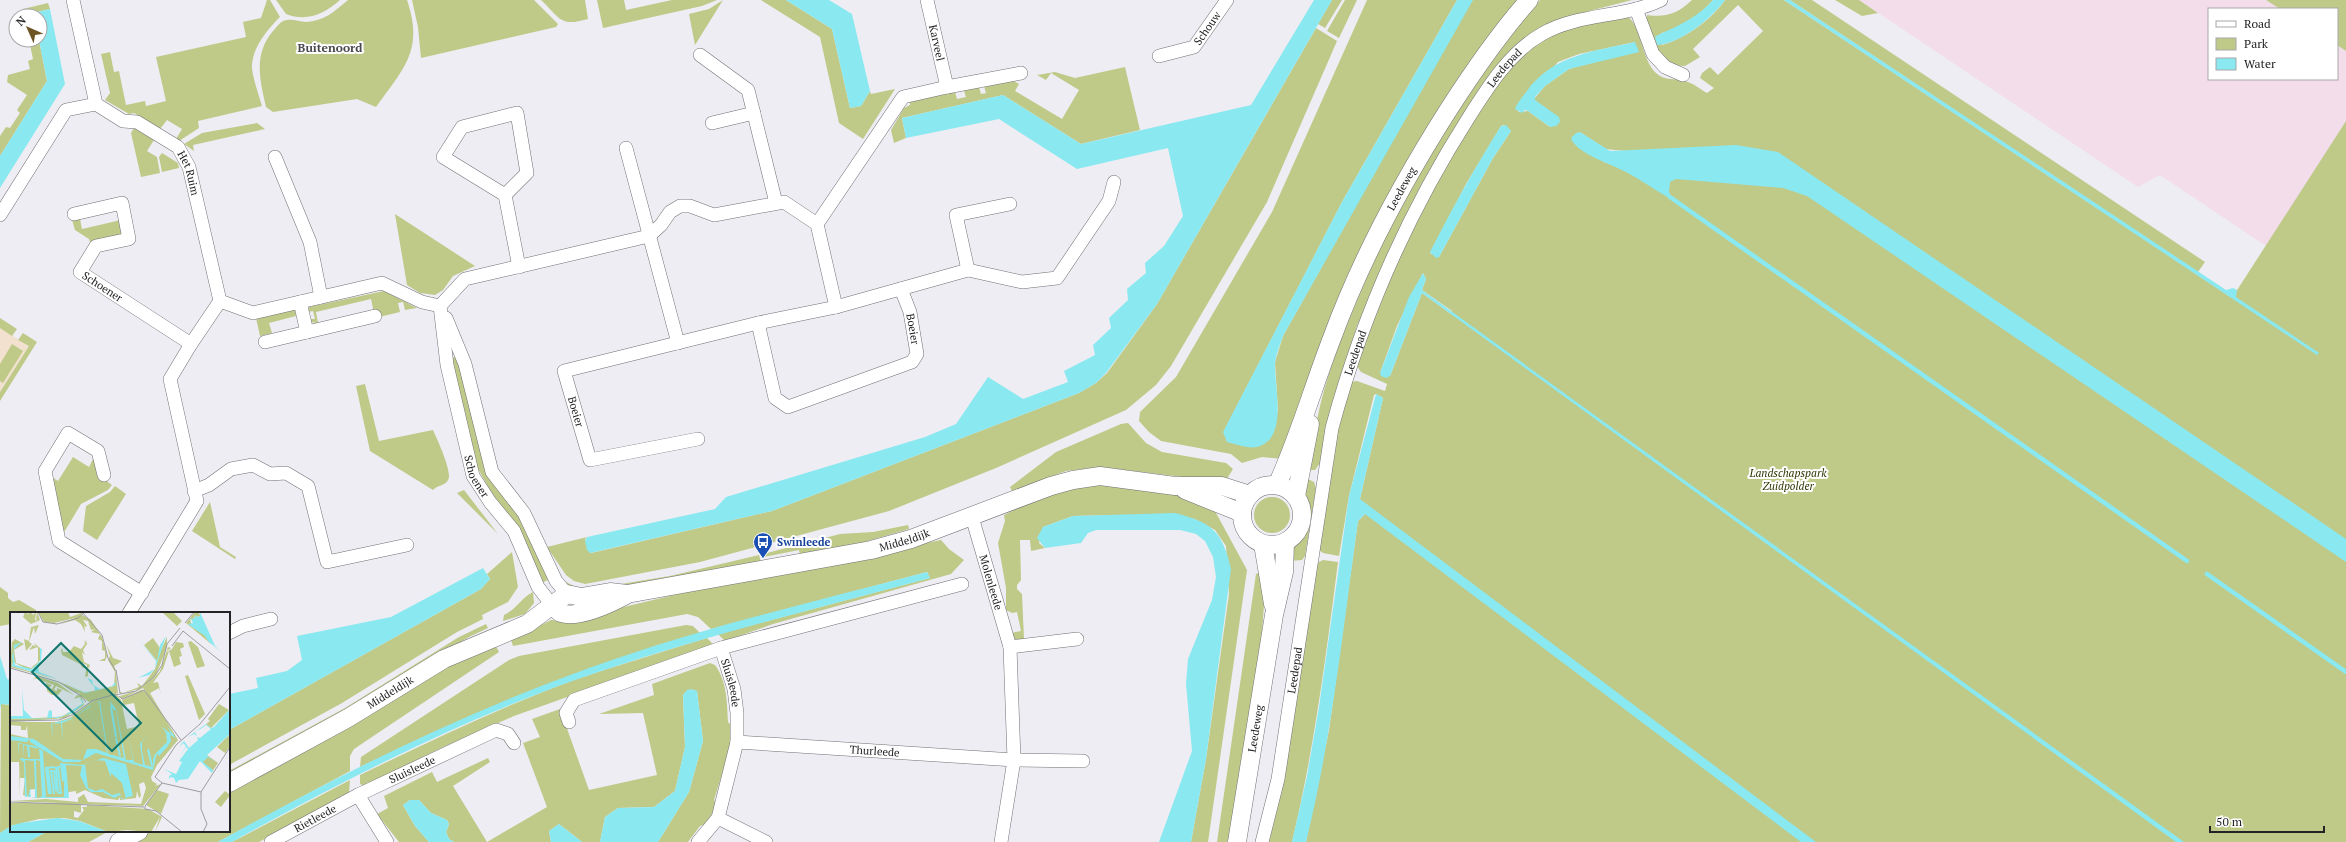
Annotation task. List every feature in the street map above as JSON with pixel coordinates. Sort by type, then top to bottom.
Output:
[{"type":"street","points":[[0,215],[66,110],[96,104],[73,0]]},
{"type":"street","name":"Karveel","points":[[927,0],[947,86]]},
{"type":"street","name":"Schouw","points":[[1160,56],[1194,47],[1227,0]]},
{"type":"street","name":"Leedeweg","points":[[1277,485],[1312,398],[1332,337],[1377,234],[1417,160],[1475,69],[1529,0]]},
{"type":"street","name":"Leedepad","points":[[1262,842],[1278,779],[1332,428],[1348,371],[1374,298],[1415,209],[1444,156],[1482,97],[1515,55],[1543,33],[1567,24],[1636,9],[1660,0]]},
{"type":"street","points":[[1636,9],[1653,54],[1665,68],[1683,75]]},
{"type":"street","points":[[700,55],[748,90],[776,203]]},
{"type":"street","points":[[817,224],[903,97],[947,86],[1021,73]]},
{"type":"street","name":"Het Ruim","points":[[96,104],[123,121],[137,122],[178,147],[189,167],[220,301]]},
{"type":"street","points":[[505,195],[527,173],[517,113],[462,127],[442,157],[505,195],[519,267]]},
{"type":"street","points":[[712,123],[754,113]]},
{"type":"street","points":[[626,148],[678,343]]},
{"type":"street","points":[[275,157],[310,242],[322,297]]},
{"type":"street","name":"Boeier","points":[[698,439],[590,460],[564,371],[758,323],[836,307],[968,270],[1022,282],[1057,278],[1110,200],[1114,182]]},
{"type":"street","points":[[130,612],[197,501],[170,379],[191,344],[220,301],[253,313],[382,283],[422,302],[440,306],[465,279],[649,236],[661,225],[670,212],[680,206],[690,206],[714,215],[784,202],[817,224],[836,307]]},
{"type":"street","name":"Schoener","points":[[74,214],[122,203],[130,238],[96,246],[80,272],[191,344]]},
{"type":"street","points":[[968,270],[956,215],[1010,204]]},
{"type":"street","name":"Boeier","points":[[758,323],[776,398],[788,407],[912,362],[917,354],[910,312],[901,289]]},
{"type":"street","points":[[300,302],[307,332]]},
{"type":"street","name":"Schoener","points":[[440,306],[465,364],[492,472],[524,512],[561,587]]},
{"type":"street","name":"Schoener","points":[[440,306],[447,365],[474,476],[490,502],[514,531],[538,587],[552,604]]},
{"type":"street","points":[[265,342],[375,316]]},
{"type":"street","name":"Leedeweg","points":[[1296,496],[1309,434],[1312,398]]},
{"type":"street","points":[[104,475],[98,451],[68,433],[45,471],[59,541],[142,593]]},
{"type":"street","points":[[194,491],[209,485],[231,469],[245,466],[253,465],[270,474],[286,473],[308,486],[327,562],[407,545]]},
{"type":"street","name":"Middeldijk","points":[[230,782],[348,718],[444,659],[527,624],[539,617],[552,604],[561,587],[581,597],[610,592],[627,594],[871,550],[911,539],[1051,486],[1073,480],[1100,476],[1175,486],[1222,486],[1250,495]]},
{"type":"street","points":[[1277,485],[1287,489],[1296,496],[1302,508],[1302,522],[1296,534],[1286,543],[1275,546],[1263,544],[1247,532],[1242,520],[1242,513],[1250,495],[1260,488],[1277,485]]},
{"type":"street","name":"Middeldijk","points":[[1175,486],[1242,513]]},
{"type":"street","name":"Molenleede","points":[[972,517],[1010,647],[1014,760],[1001,842]]},
{"type":"street","name":"Leedeweg","points":[[1237,842],[1274,615],[1284,572],[1286,543]]},
{"type":"street","name":"Leedeweg","points":[[1263,544],[1274,615]]},
{"type":"street","points":[[721,648],[962,584]]},
{"type":"street","name":"Middeldijk","points":[[552,604],[561,613],[575,614],[609,605],[627,594]]},
{"type":"street","points":[[230,632],[243,626],[271,619]]},
{"type":"street","points":[[1010,647],[1076,639]]},
{"type":"street","name":"Sluisleede","points":[[569,722],[566,713],[574,700],[721,648],[734,689],[737,713],[737,742],[718,818],[698,842]]},
{"type":"street","name":"Sluisleede","points":[[358,795],[496,730],[508,734],[514,743]]},
{"type":"street","name":"Thurleede","points":[[737,742],[1014,760]]},
{"type":"street","points":[[1014,760],[1083,761]]},
{"type":"street","points":[[358,795],[387,842]]},
{"type":"street","name":"Rietleede","points":[[271,842],[358,795]]},
{"type":"street","points":[[718,818],[766,842]]},
{"type":"street","points":[[119,842],[137,832]]},
{"type":"shaded area","points":[[1859,0],[2266,0],[2278,8],[2208,8],[2208,80],[2338,80],[2338,46],[2346,51],[2346,121],[2266,246],[2160,175],[2138,187]]},
{"type":"shaded area","points":[[0,328],[29,346],[0,392]]},
{"type":"green space","points":[[267,0],[270,0],[280,17],[262,38],[253,57],[252,68],[262,106],[198,121],[199,128],[179,141],[176,139],[182,129],[167,120],[160,129],[134,113],[129,114],[105,100],[110,93],[101,54],[110,52],[114,72],[119,71],[126,105],[145,101],[146,106],[166,101],[156,57],[246,37],[243,22],[261,18]]},
{"type":"green space","points":[[276,0],[340,0],[321,13],[308,17],[301,17],[286,14]]},
{"type":"green space","points":[[348,0],[407,0],[412,17],[412,46],[408,58],[403,69],[376,107],[357,99],[273,112],[266,107],[260,77],[260,58],[267,40],[273,31],[281,23],[287,20],[306,22],[324,18]]},
{"type":"green space","points":[[412,0],[534,0],[558,24],[556,27],[421,58],[418,27]]},
{"type":"green space","points":[[541,0],[585,0],[588,19],[566,22],[557,16]]},
{"type":"green space","points":[[597,0],[624,0],[626,10],[672,0],[717,0],[702,6],[603,28]]},
{"type":"green space","points":[[723,0],[695,45],[689,14],[709,9]]},
{"type":"green space","points":[[761,0],[786,0],[832,29],[850,108],[861,106],[870,91],[871,94],[895,89],[863,139],[839,123],[820,37]]},
{"type":"green space","points":[[1332,0],[1342,0],[1325,28],[1318,24]]},
{"type":"green space","points":[[1345,0],[1357,0],[1339,38],[1327,31]]},
{"type":"green space","points":[[1367,0],[1457,0],[1342,202],[1224,431],[1227,442],[1278,412],[1275,362],[1283,336],[1468,5],[1473,0],[1523,0],[1427,134],[1283,459],[1262,457],[1242,463],[1231,454],[1161,441],[1149,432],[1139,421],[1140,412],[1176,377],[1272,212]]},
{"type":"green space","points":[[1540,0],[1632,0],[1566,17],[1516,45],[1493,73],[1445,144],[1408,212],[1357,326],[1330,412],[1320,463],[1315,470],[1309,470],[1317,418],[1330,372],[1352,312],[1388,232],[1425,162],[1467,95],[1490,62]]},
{"type":"green space","name":"Landschapspark Zuidpolder","points":[[1692,0],[1713,0],[1690,21],[1668,32],[1661,33],[1662,45],[1689,33],[1713,14],[1725,0],[1784,0],[2232,298],[2346,121],[2346,842],[1306,842],[1329,730],[1358,521],[1365,514],[1360,499],[1383,398],[1376,394],[1374,395],[1349,496],[1339,556],[1323,553],[1319,550],[1335,443],[1350,382],[1357,381],[1385,391],[1387,384],[1361,372],[1356,365],[1407,240],[1448,161],[1496,87],[1525,53],[1544,39],[1579,26],[1628,17],[1636,28],[1647,60],[1659,76],[1688,82],[1707,93],[1714,88],[1700,78],[1702,73],[1710,67],[1718,75],[1763,31],[1738,5],[1693,49],[1700,57],[1685,66],[1676,65],[1669,61],[1656,48],[1649,32],[1647,15],[1660,16],[1672,14]],"holes":[[[1635,42],[1592,62],[1569,69],[1545,86],[1534,99],[1550,127],[1528,111],[1519,112],[1517,110],[1558,62],[1579,54]],[[1504,125],[1511,131],[1493,158],[1439,257],[1430,253],[1466,184],[1501,126]],[[1580,132],[1605,149],[1625,151],[1605,163]],[[1423,273],[1426,279],[1422,290],[1452,311],[1451,314],[1422,293],[1390,376],[1380,373],[1397,326]]]},
{"type":"green space","points":[[1790,0],[1812,0],[2205,262],[2198,272]]},
{"type":"green space","points":[[1835,0],[1859,0],[1878,13],[1862,16]]},
{"type":"green space","points":[[2266,0],[2346,0],[2346,51],[2338,46],[2338,8],[2278,8]]},
{"type":"green space","points":[[48,3],[50,9],[48,9],[48,8],[27,8]]},
{"type":"green space","points":[[1316,28],[1337,41],[1267,202],[1171,366],[1156,385],[1126,410],[996,468],[889,511],[700,562],[585,584],[574,581],[566,575],[547,547],[587,537],[585,539],[591,553],[772,511],[1079,393],[1096,383],[1107,373],[1157,304]]},
{"type":"green space","points":[[31,48],[41,48],[47,81],[0,156],[0,136],[6,127],[10,128],[20,113],[17,110],[27,95],[7,82],[8,75],[30,69],[28,61],[33,59]]},
{"type":"green space","points":[[1125,67],[1140,130],[1081,144],[1003,95],[902,118],[906,138],[894,143],[891,130],[904,108],[910,105],[910,102],[955,92],[957,99],[966,97],[964,91],[979,87],[981,94],[986,93],[984,86],[1012,80],[1019,84],[1015,91],[1062,119],[1079,90],[1051,73],[1046,80],[1037,75],[1055,72],[1075,78]]},
{"type":"green space","points":[[257,123],[265,129],[193,145],[194,151],[184,144],[202,133]]},
{"type":"green space","points":[[134,128],[154,140],[147,151],[157,157],[160,173],[141,177],[131,133]]},
{"type":"green space","points":[[162,153],[178,163],[179,168],[162,172],[159,157]]},
{"type":"green space","points":[[395,214],[475,266],[453,276],[443,290],[435,295],[420,293],[407,285]]},
{"type":"green space","points":[[80,219],[82,229],[121,220],[124,234],[90,242],[89,239],[75,230],[72,220]]},
{"type":"green space","points":[[384,291],[417,308],[405,310],[403,302],[398,303],[400,312],[375,318],[371,299],[316,312],[318,323],[311,322],[310,319],[315,319],[313,311],[308,312],[309,307]]},
{"type":"green space","points":[[295,309],[296,316],[269,323],[272,333],[260,336],[256,318]]},
{"type":"green space","points":[[0,318],[17,329],[12,336],[0,328]]},
{"type":"green space","points":[[23,333],[37,342],[0,401],[0,392],[29,346],[18,340]]},
{"type":"green space","points":[[12,344],[23,351],[3,383],[0,381],[0,364]]},
{"type":"green space","points":[[457,357],[495,487],[519,515],[548,580],[541,583],[476,465],[452,359]]},
{"type":"green space","points":[[365,384],[379,441],[433,430],[448,470],[449,476],[447,482],[433,490],[370,451],[356,386]]},
{"type":"green space","points":[[1128,423],[1146,443],[1162,452],[1226,463],[1233,469],[1225,482],[1100,467],[1066,471],[1012,491],[1010,487],[1056,452],[1121,424]]},
{"type":"green space","points":[[73,457],[89,467],[94,457],[100,481],[105,480],[112,485],[108,490],[81,504],[63,534],[49,475],[58,481]]},
{"type":"green space","points":[[1306,478],[1314,482],[1316,488],[1305,556],[1302,560],[1290,561],[1293,546],[1305,531],[1308,519],[1304,497]]},
{"type":"green space","points":[[1107,484],[1147,489],[1192,498],[1215,511],[1247,570],[1208,842],[1191,842],[1206,759],[1229,594],[1226,546],[1215,530],[1195,519],[1118,515],[1073,516],[1043,527],[1039,543],[1045,548],[1031,551],[1030,540],[1020,540],[1021,580],[1017,585],[1017,589],[1022,594],[1024,639],[1017,642],[1013,639],[1011,633],[1021,631],[1017,612],[1012,613],[1006,610],[1006,588],[998,543],[1005,521],[1004,515],[1046,495],[1078,485]]},
{"type":"green space","points":[[115,486],[126,494],[97,540],[83,531],[86,506],[110,492]]},
{"type":"green space","points":[[464,490],[498,534],[457,493]]},
{"type":"green space","points":[[1276,497],[1285,502],[1289,508],[1289,522],[1285,528],[1276,533],[1268,533],[1259,528],[1255,522],[1254,511],[1259,502],[1265,498]]},
{"type":"green space","points":[[210,502],[220,547],[236,557],[235,559],[192,531]]},
{"type":"green space","points":[[908,525],[909,529],[864,542],[800,555],[799,550],[764,557],[763,554],[840,534],[873,532]]},
{"type":"green space","points":[[941,540],[949,549],[964,560],[951,574],[773,624],[725,641],[718,634],[930,578],[927,572],[711,629],[698,617],[687,614],[513,646],[511,640],[551,620],[565,621],[695,590]]},
{"type":"green space","points":[[512,552],[518,587],[508,602],[482,615],[483,619],[457,632],[342,703],[230,764],[230,729],[481,589],[490,579],[487,574]]},
{"type":"green space","points":[[759,555],[761,562],[588,592],[570,588],[564,581],[576,587],[590,589],[670,576]]},
{"type":"green space","points":[[1323,560],[1338,562],[1324,668],[1307,773],[1292,842],[1269,842],[1281,794],[1317,563]]},
{"type":"green space","points":[[1263,571],[1264,605],[1262,633],[1230,832],[1227,842],[1217,842],[1256,574]]},
{"type":"green space","points":[[0,587],[8,593],[8,598],[13,602],[19,600],[36,610],[36,612],[10,612],[10,624],[0,626]]},
{"type":"green space","points":[[533,592],[534,603],[525,614],[503,621],[504,615]]},
{"type":"green space","points":[[486,624],[488,628],[469,637],[346,710],[230,773],[230,770],[345,708],[459,637]]},
{"type":"green space","points":[[686,625],[693,626],[700,633],[613,661],[528,693],[401,747],[360,767],[361,757],[509,660],[519,656]]},
{"type":"green space","points":[[707,638],[713,644],[710,646],[514,716],[441,748],[364,786],[360,784],[360,775],[439,737],[520,701],[574,680]]},
{"type":"green space","points":[[496,646],[499,652],[354,749],[350,756],[350,771],[218,842],[133,842],[151,832],[230,832],[230,789],[450,665]]},
{"type":"green space","points":[[710,663],[715,665],[724,685],[727,699],[728,722],[733,727],[733,739],[714,800],[717,805],[706,824],[700,826],[688,842],[658,842],[689,792],[703,741],[697,691],[691,690],[683,695],[685,747],[675,791],[654,807],[618,808],[605,817],[600,842],[582,842],[559,824],[549,831],[551,842],[487,842],[547,807],[523,743],[540,737],[532,719],[560,709],[589,790],[657,775],[643,713],[599,714],[654,695],[652,684]]},
{"type":"green space","points":[[1,704],[10,705],[10,827],[0,833]]},
{"type":"green space","points":[[488,758],[490,762],[453,786],[487,842],[454,842],[449,839],[446,832],[449,824],[447,820],[431,813],[419,800],[410,800],[403,805],[415,826],[429,842],[399,842],[377,814],[388,808],[384,796],[432,772],[437,782]]},
{"type":"green space","points":[[350,780],[349,793],[259,842],[232,842]]},
{"type":"green space","points":[[46,832],[107,832],[89,842],[28,842]]},
{"type":"water","points":[[786,0],[829,0],[852,14],[870,91],[861,106],[850,108],[832,29]]},
{"type":"water","points":[[1314,0],[1332,0],[1157,304],[1106,373],[1096,383],[1079,393],[772,511],[590,553],[587,550],[585,541],[587,537],[715,509],[726,497],[925,437],[956,424],[988,377],[1023,399],[1068,382],[1064,371],[1095,355],[1093,345],[1111,328],[1109,318],[1128,300],[1127,289],[1146,273],[1145,263],[1164,246],[1183,216],[1168,148],[1077,169],[999,119],[906,138],[902,118],[1003,95],[1081,144],[1251,105]]},
{"type":"water","points":[[1457,0],[1473,0],[1283,336],[1275,363],[1278,411],[1273,434],[1267,442],[1257,447],[1246,447],[1227,442],[1223,432],[1342,202]]},
{"type":"water","points":[[1713,0],[1725,0],[1704,22],[1695,29],[1676,40],[1666,44],[1657,45],[1655,37],[1694,16]]},
{"type":"water","points":[[1784,0],[1790,0],[2226,290],[2233,288],[2237,290],[2236,297],[2319,353],[2317,355]]},
{"type":"water","points":[[48,9],[50,9],[65,84],[0,188],[0,156],[47,81],[41,48],[48,48]]},
{"type":"water","points":[[1635,42],[1639,52],[1569,69],[1545,86],[1535,97],[1535,100],[1559,117],[1560,122],[1556,126],[1550,127],[1528,111],[1525,110],[1522,113],[1515,109],[1517,104],[1537,79],[1549,69],[1575,56]]},
{"type":"water","points":[[1506,125],[1511,131],[1493,158],[1439,257],[1436,258],[1430,252],[1438,236],[1491,141],[1501,126]]},
{"type":"water","points":[[1580,132],[1610,151],[1736,145],[1778,152],[2346,539],[2346,562],[1807,196],[1783,188],[1676,179],[1670,182],[1669,192],[1671,196],[1669,198],[1626,172],[1579,149],[1571,138],[1576,133]]},
{"type":"water","points":[[1423,273],[1426,279],[1422,290],[2184,842],[2176,842],[1422,293],[1390,376],[1386,378],[1381,376],[1380,373],[1409,297]]},
{"type":"water","points":[[1376,394],[1383,398],[1360,499],[1816,842],[1801,842],[1365,514],[1358,521],[1330,723],[1315,802],[1306,842],[1292,842],[1307,776],[1319,707],[1349,496]]},
{"type":"water","points":[[1175,513],[1198,520],[1214,530],[1224,545],[1231,569],[1206,759],[1191,842],[1159,842],[1192,751],[1186,684],[1188,659],[1212,600],[1216,577],[1213,557],[1205,541],[1196,534],[1180,530],[1096,530],[1088,533],[1081,543],[1045,548],[1037,538],[1043,527],[1073,516]]},
{"type":"water","points":[[483,568],[490,579],[481,589],[230,729],[230,694],[258,688],[256,678],[287,671],[302,660],[297,636],[391,617]]},
{"type":"water","points":[[927,572],[930,578],[707,638],[575,680],[487,714],[400,754],[315,797],[232,842],[218,842],[316,789],[415,740],[466,717],[569,675],[697,633]]},
{"type":"water","points":[[0,656],[7,679],[10,680],[10,705],[1,704],[0,710]]},
{"type":"water","points":[[691,689],[697,691],[703,741],[689,792],[658,842],[600,842],[605,817],[618,808],[654,807],[675,791],[685,747],[683,695],[687,690]]},
{"type":"water","points":[[410,800],[419,800],[431,813],[447,820],[449,824],[446,832],[449,839],[454,842],[429,842],[415,826],[403,805]]},
{"type":"water","points":[[559,824],[582,842],[551,842],[549,831]]},
{"type":"water","points":[[10,827],[10,832],[46,832],[28,842],[0,842],[0,833]]},
{"type":"waterway","points":[[1670,197],[2187,561]]},
{"type":"waterway","points":[[2207,574],[2346,672]]},
{"type":"place","name":"Swinleede","points":[[763,559]]},
{"type":"district","name":"Buitenoord","points":[[330,48]]}]
